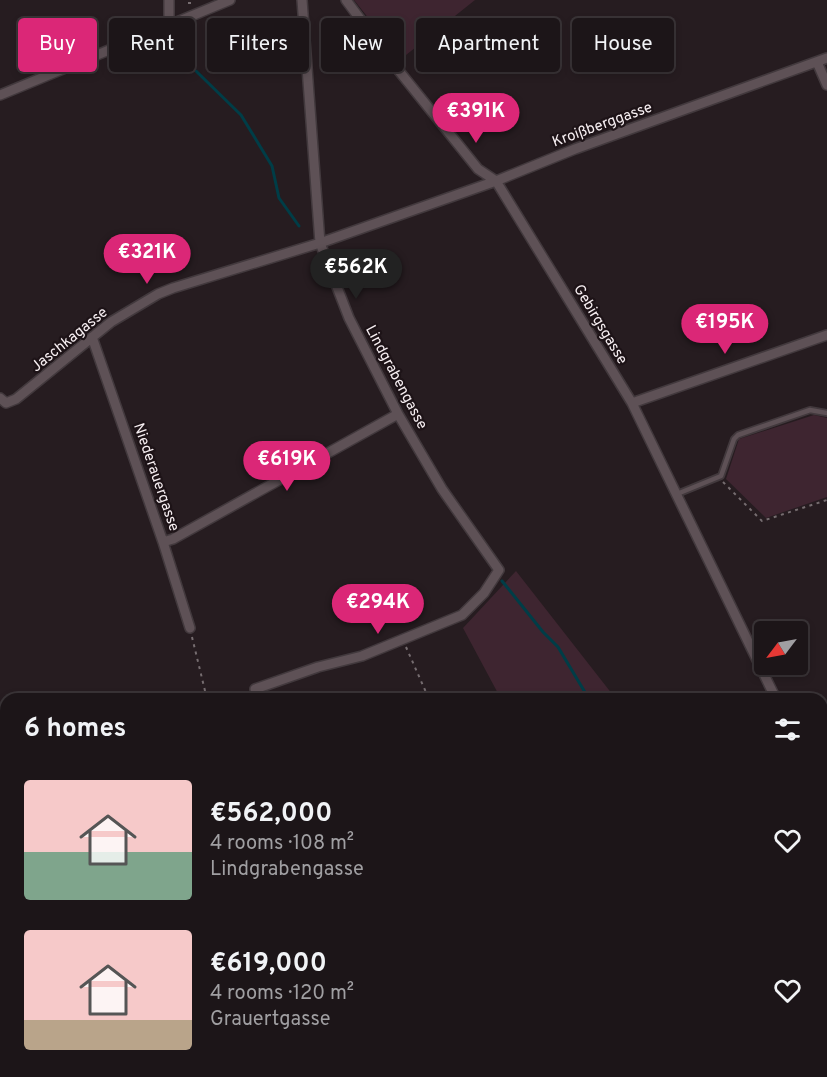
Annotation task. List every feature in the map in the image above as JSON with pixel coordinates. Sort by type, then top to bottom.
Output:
[{"type":"street","points":[[169,0],[169,18]]},
{"type":"street","points":[[186,18],[230,0]]},
{"type":"street","name":"Lindgrabengasse","points":[[302,0],[320,243],[349,318],[398,414],[442,489],[499,570],[484,593],[462,615],[403,639]]},
{"type":"street","name":"Gebirgsgasse","points":[[346,0],[395,66],[478,169],[496,181],[632,403],[773,693]]},
{"type":"street","points":[[0,95],[109,50]]},
{"type":"street","name":"Kroißberggasse","points":[[320,243],[496,181],[574,149],[827,58]]},
{"type":"street","points":[[817,62],[827,85]]},
{"type":"street","name":"Jaschkagasse","points":[[4,400],[28,392],[111,322],[158,294],[320,243]]},
{"type":"street","points":[[632,403],[827,335]]},
{"type":"street","name":"Niederauergasse","points":[[92,337],[163,542],[190,628]]},
{"type":"street","points":[[163,542],[398,414]]},
{"type":"street","points":[[255,689],[362,656],[403,639]]},
{"type":"lane","points":[[677,494],[721,476],[734,439],[738,435],[810,410],[827,413]]},
{"type":"path","points":[[721,476],[721,480],[762,520],[827,500]]},
{"type":"path","points":[[190,628],[206,693]]},
{"type":"path","points":[[403,639],[426,693]]},
{"type":"shaded area","points":[[354,0],[475,0],[452,18],[416,18],[416,47],[404,57],[404,18],[368,18]]},
{"type":"shaded area","points":[[814,415],[827,418],[827,497],[766,518],[726,479],[739,439]]},
{"type":"shaded area","points":[[516,571],[611,693],[498,693],[463,628]]},
{"type":"waterway","points":[[196,71],[241,115],[272,166],[279,198],[299,226]]},
{"type":"waterway","points":[[502,581],[558,647],[585,693]]}]
